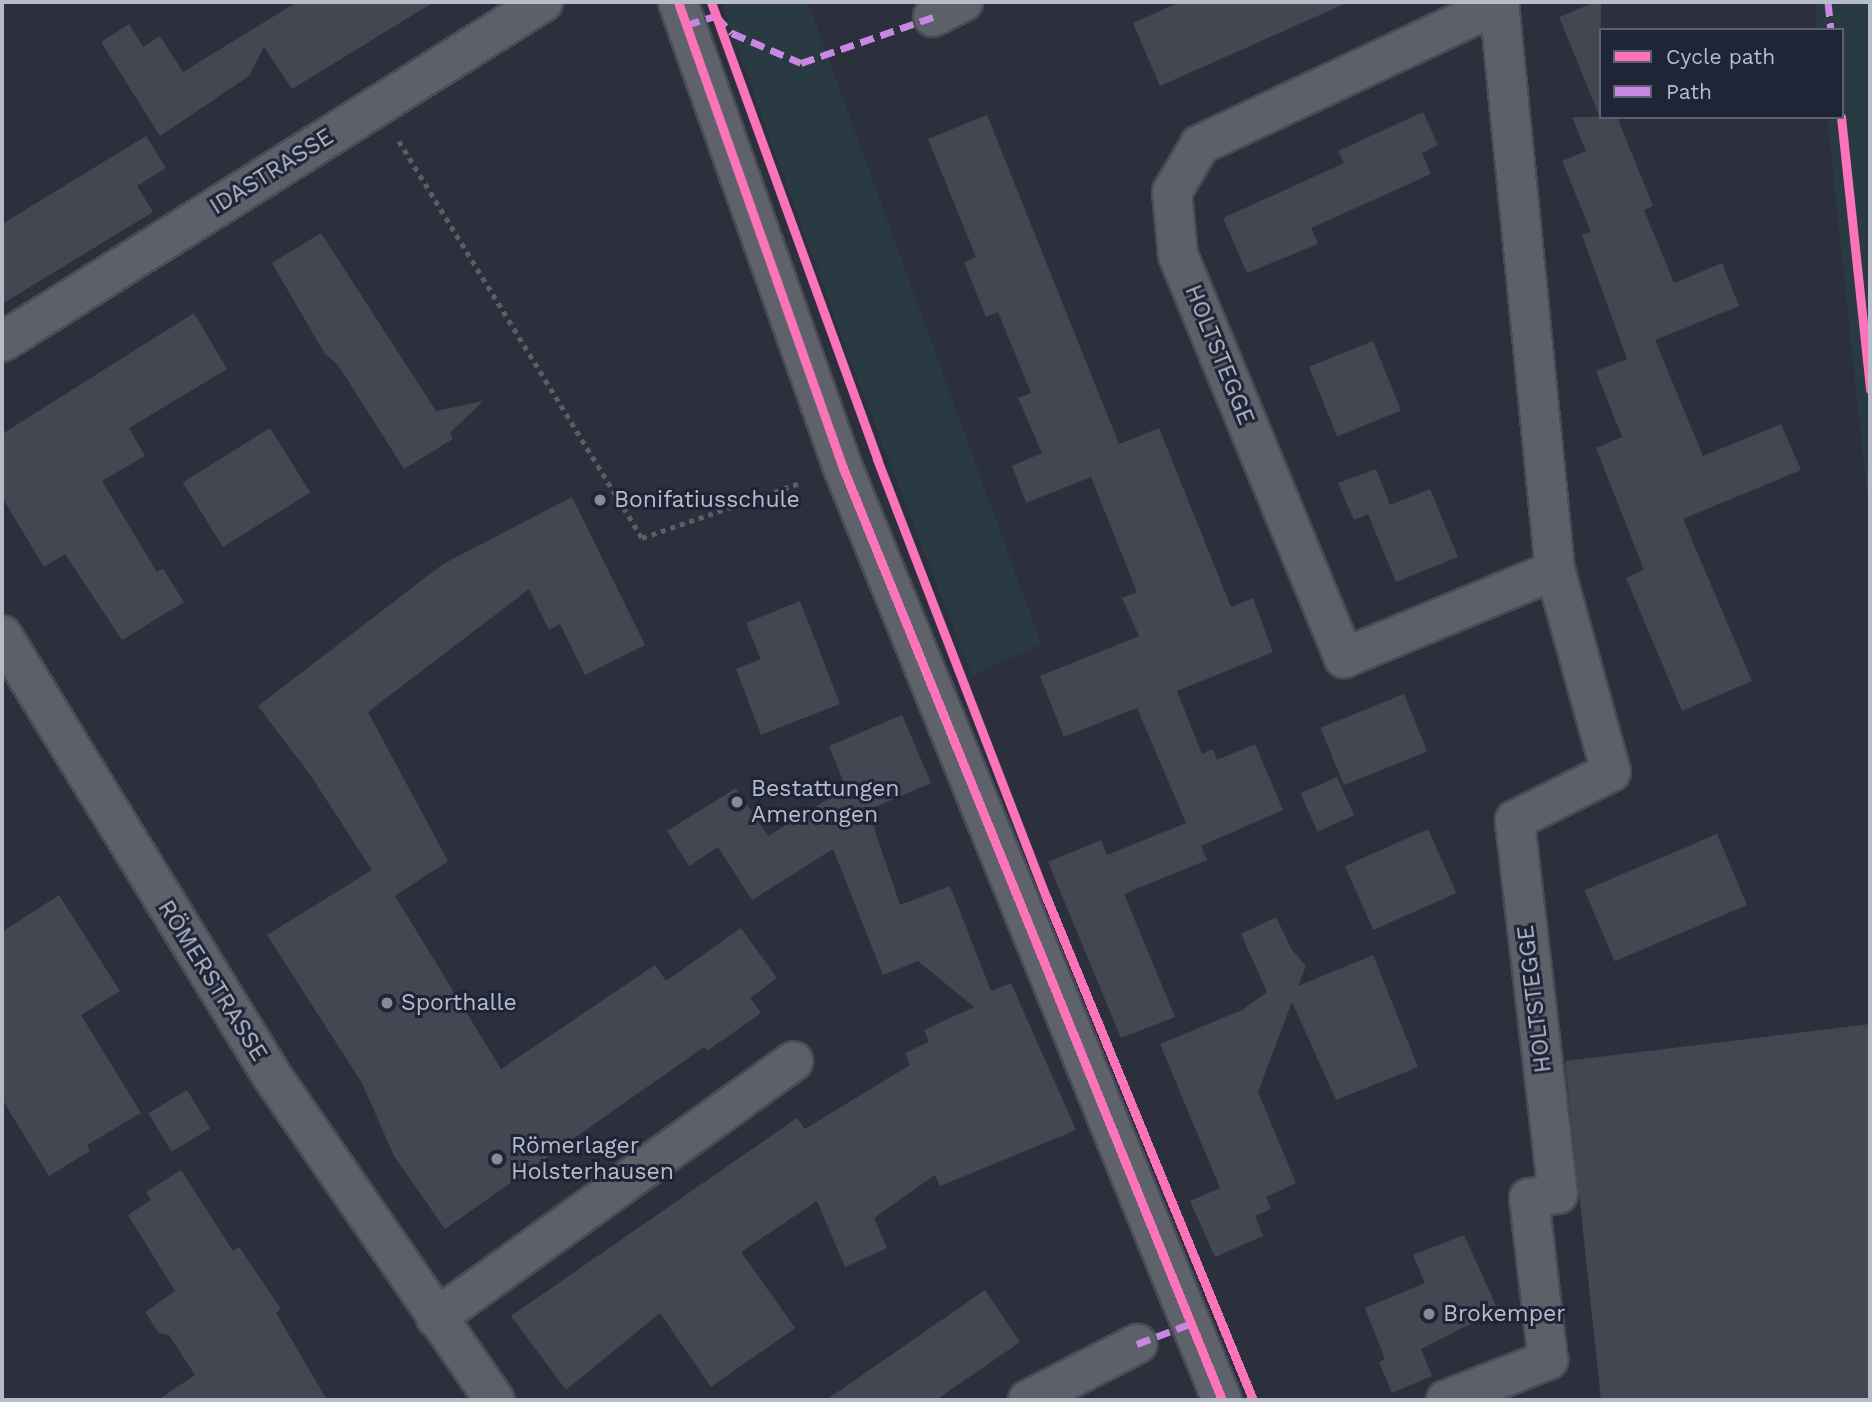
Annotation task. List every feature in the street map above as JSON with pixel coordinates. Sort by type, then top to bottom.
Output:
[{"type":"main road","points":[[678,2],[844,468],[1222,1400]]},
{"type":"street","name":"IDASTRASSE","points":[[2,342],[543,2]]},
{"type":"street","name":"HOLTSTEGGE","points":[[1446,1400],[1548,1360],[1529,1198],[1558,1194],[1515,820],[1611,772],[1555,570],[1499,3],[1200,145],[1172,192],[1178,255],[1344,658],[1555,570]]},
{"type":"street","name":"RÖMERSTRASSE","points":[[2,635],[272,1076],[436,1318],[495,1400]]},
{"type":"street","points":[[436,1318],[793,1061]]},
{"type":"street","points":[[1028,1400],[1137,1345]]},
{"type":"path","points":[[377,106],[642,538],[844,468]]},
{"type":"shaded area","points":[[721,2],[808,2],[1041,644],[972,676],[847,352]]},
{"type":"shaded area","points":[[1814,2],[1870,2],[1870,521],[1827,119],[1844,119],[1844,28],[1817,28]]},
{"type":"building","points":[[297,2],[434,2],[292,89],[264,47],[249,76],[160,136],[101,42],[129,24],[143,47],[160,36],[183,72]]},
{"type":"building","points":[[1180,2],[1349,2],[1160,86],[1133,23]]},
{"type":"building","points":[[1601,2],[1599,115],[1559,17]]},
{"type":"building","points":[[1423,112],[1438,145],[1422,153],[1431,174],[1311,228],[1318,244],[1247,273],[1223,218],[1344,163],[1338,151]]},
{"type":"building","points":[[987,115],[1119,444],[1159,428],[1231,607],[1253,598],[1273,652],[1177,691],[1202,754],[1213,749],[1217,760],[1255,744],[1283,810],[1201,846],[1207,860],[1124,894],[1175,1017],[1121,1038],[1048,862],[1101,840],[1107,855],[1186,823],[1137,708],[1064,737],[1040,676],[1139,636],[1122,598],[1137,592],[1091,477],[1026,503],[1012,466],[1042,453],[1018,398],[1031,393],[998,312],[986,317],[964,262],[976,257],[928,139]]},
{"type":"building","points":[[1572,117],[1618,119],[1653,206],[1644,210],[1674,283],[1722,263],[1739,306],[1655,340],[1703,456],[1781,424],[1801,470],[1683,519],[1752,681],[1682,711],[1626,578],[1644,570],[1596,448],[1622,437],[1596,371],[1627,359],[1582,235],[1591,232],[1562,161],[1586,151]]},
{"type":"building","points":[[146,136],[166,168],[137,186],[153,212],[2,304],[2,224]]},
{"type":"building","points":[[321,233],[436,411],[483,401],[450,433],[453,439],[404,469],[338,365],[325,354],[272,263]]},
{"type":"building","points":[[194,313],[227,369],[129,428],[145,456],[102,481],[157,572],[163,569],[184,602],[122,640],[65,554],[44,567],[2,497],[2,434]]},
{"type":"building","points":[[1373,341],[1401,411],[1337,436],[1309,367]]},
{"type":"building","points":[[270,428],[310,492],[223,547],[183,483]]},
{"type":"building","points":[[1376,469],[1390,505],[1430,489],[1458,557],[1396,582],[1368,514],[1354,520],[1338,483]]},
{"type":"building","points":[[572,497],[645,645],[585,675],[560,624],[549,630],[529,589],[368,712],[448,861],[395,896],[501,1069],[655,965],[666,981],[741,928],[777,978],[750,998],[761,1013],[707,1051],[704,1047],[445,1229],[394,1156],[362,1083],[267,935],[372,870],[311,776],[258,706],[443,564]]},
{"type":"building","points":[[800,601],[840,704],[761,735],[736,669],[761,659],[746,623]]},
{"type":"building","points":[[1404,694],[1427,751],[1344,785],[1321,728]]},
{"type":"building","points":[[902,715],[931,783],[868,810],[900,905],[950,886],[991,991],[1011,983],[1076,1130],[940,1186],[935,1175],[874,1218],[887,1248],[845,1267],[817,1201],[741,1252],[795,1328],[711,1387],[660,1313],[566,1390],[511,1316],[797,1118],[805,1129],[910,1065],[905,1053],[929,1042],[924,1030],[974,1007],[918,961],[883,975],[833,849],[752,900],[718,847],[689,866],[667,831],[736,788],[768,836],[846,788],[829,746]]},
{"type":"building","points":[[1337,777],[1354,815],[1318,832],[1300,793]]},
{"type":"building","points":[[1428,829],[1456,893],[1373,930],[1345,866]]},
{"type":"building","points":[[1717,834],[1747,905],[1615,961],[1584,890]]},
{"type":"building","points":[[59,895],[120,991],[81,1015],[141,1113],[87,1145],[90,1151],[49,1176],[2,1099],[2,932]]},
{"type":"building","points":[[1276,917],[1292,950],[1306,966],[1298,986],[1373,955],[1418,1067],[1336,1100],[1292,1002],[1258,1092],[1296,1183],[1266,1197],[1271,1209],[1255,1216],[1263,1236],[1215,1257],[1190,1201],[1220,1188],[1160,1044],[1242,1010],[1267,992],[1241,934]]},
{"type":"building","points":[[1870,1024],[1870,1400],[1601,1400],[1565,1061]]},
{"type":"building","points":[[187,1090],[210,1129],[172,1152],[148,1113]]},
{"type":"building","points":[[181,1170],[233,1251],[239,1247],[281,1309],[276,1313],[327,1400],[158,1400],[195,1375],[169,1335],[159,1333],[145,1312],[175,1291],[128,1215],[151,1200],[146,1192]]},
{"type":"building","name":"Brokemper","points":[[1464,1235],[1498,1310],[1421,1349],[1432,1376],[1392,1393],[1379,1362],[1385,1359],[1365,1308],[1425,1283],[1413,1255]]},
{"type":"building","points":[[985,1290],[1020,1342],[936,1400],[826,1400]]},
{"type":"marked path","points":[[1828,2],[1831,28]]},
{"type":"marked path","points":[[686,25],[716,16],[732,33],[801,63],[933,17]]},
{"type":"marked path","points":[[1137,1344],[1192,1323]]},
{"type":"cycle path","points":[[678,2],[843,468],[1222,1400]]},
{"type":"cycle path","points":[[711,2],[877,459],[1047,899],[1253,1400]]},
{"type":"cycle path","points":[[1841,119],[1870,389]]},
{"type":"place","name":"Bonifatiusschule","points":[[600,500]]},
{"type":"place","name":"Bestattungen Amerongen","points":[[737,802]]},
{"type":"place","name":"Sporthalle","points":[[387,1003]]},
{"type":"place","name":"Römerlager Holsterhausen","points":[[497,1159]]},
{"type":"place","name":"Brokemper","points":[[1429,1314]]}]
